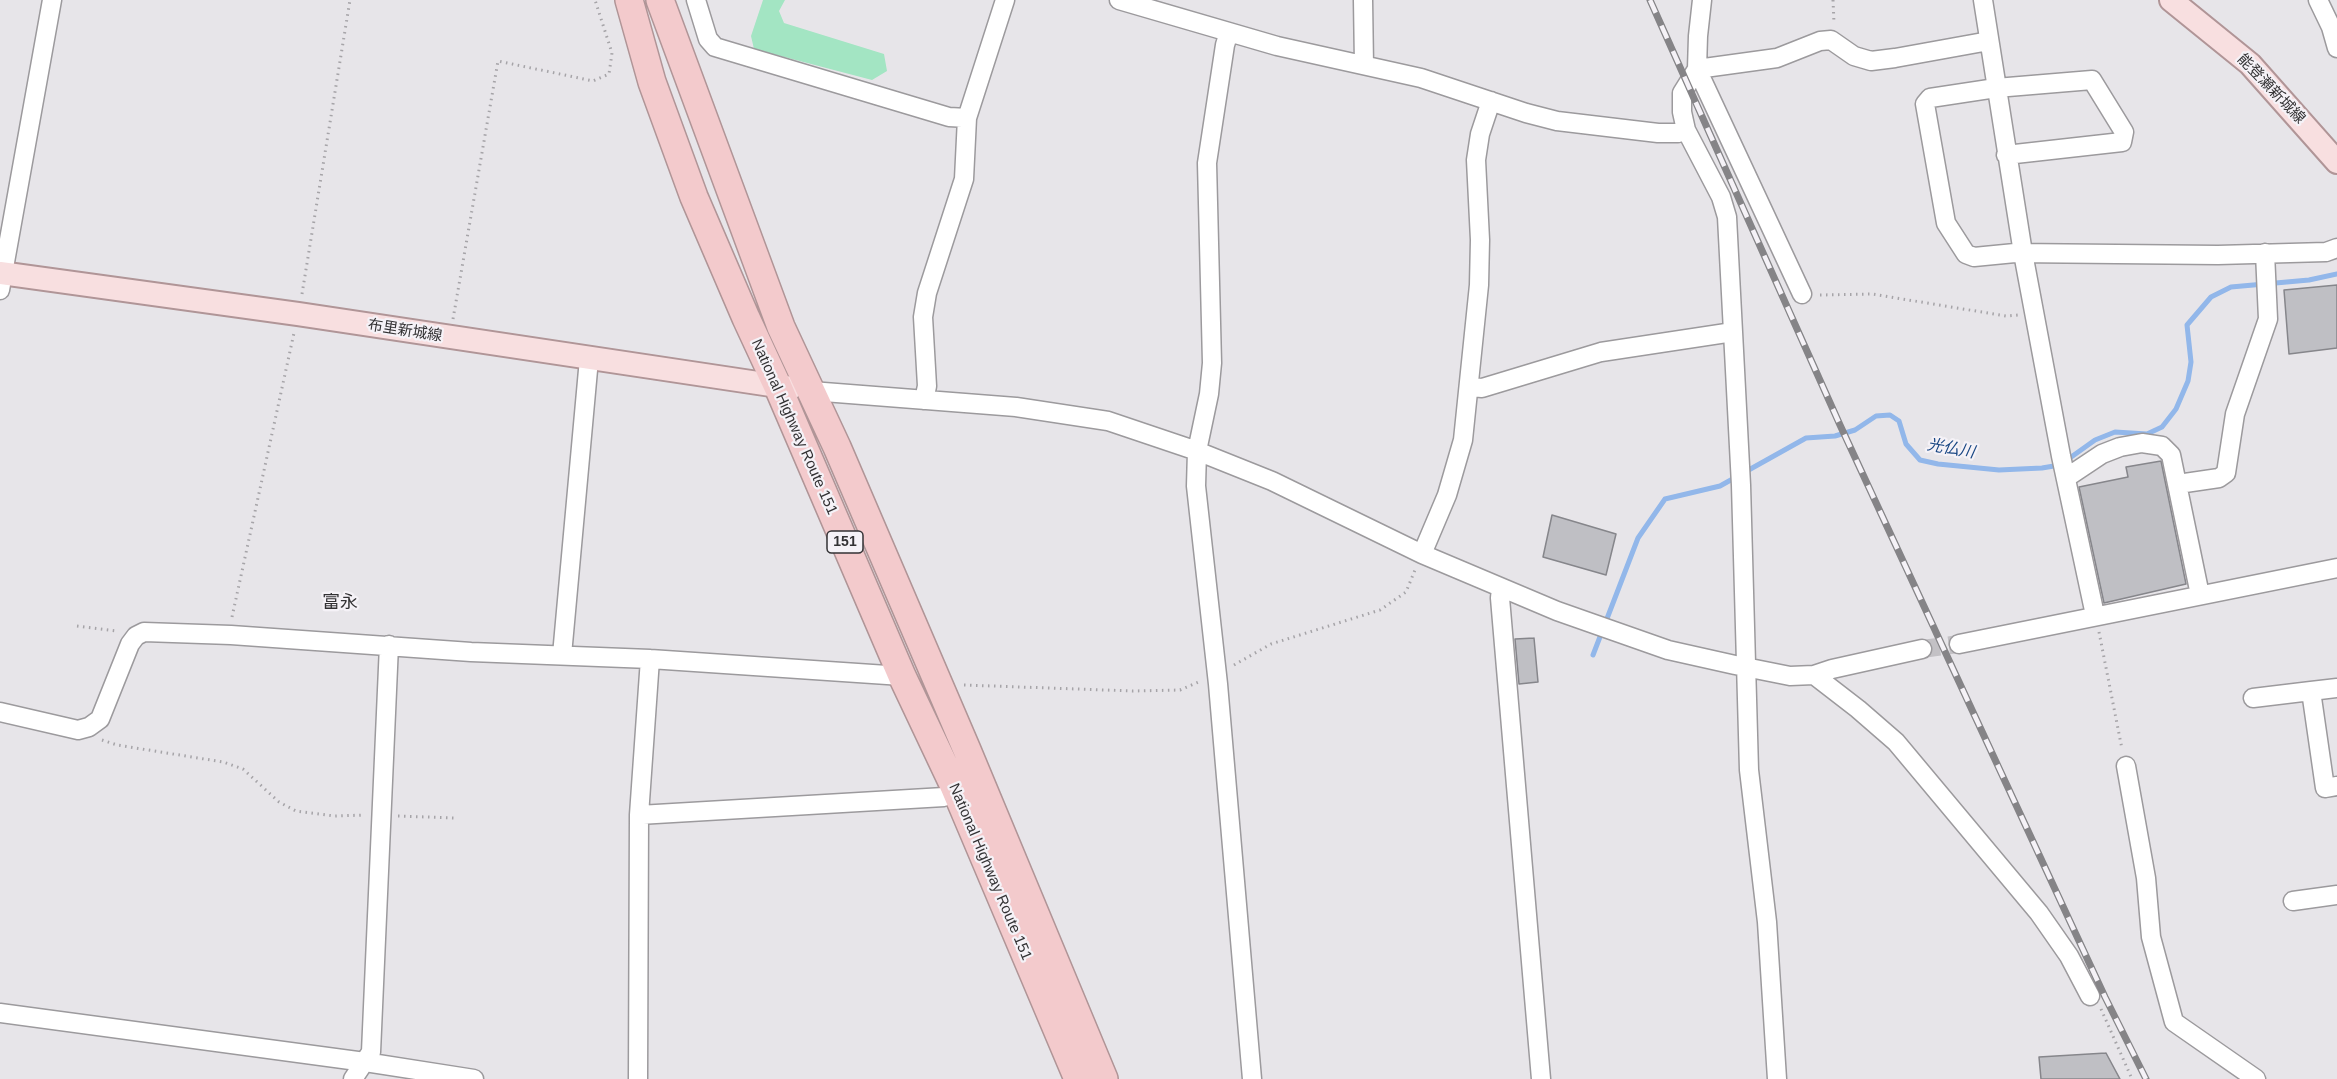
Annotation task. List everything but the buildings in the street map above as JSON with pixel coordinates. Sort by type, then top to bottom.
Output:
[{"type":"highway","name":"National Highway Route 151","points":[[629,0],[652,82],[694,197],[902,675],[954,786],[1078,1079]]},
{"type":"highway","name":"National Highway Route 151","points":[[660,0],[781,327],[967,750],[1104,1079]]},
{"type":"main road","name":"能登瀬新城線","points":[[2171,0],[2250,64],[2337,162]]},
{"type":"main road","name":"布里新城線","points":[[1,278],[298,314],[811,391]]},
{"type":"street","points":[[1,278],[52,0]]},
{"type":"street","points":[[696,0],[708,39],[715,47],[949,117],[967,118]]},
{"type":"street","points":[[924,400],[927,386],[923,317],[927,293],[964,179],[967,118],[1005,0]]},
{"type":"street","points":[[1119,0],[1277,46],[1421,78],[1557,121],[1658,133],[1678,133],[1686,130]]},
{"type":"street","points":[[1363,0],[1365,65]]},
{"type":"street","points":[[1702,0],[1697,69],[1802,294]]},
{"type":"street","points":[[1983,0],[2023,253],[2095,615]]},
{"type":"street","points":[[2320,1],[2337,48]]},
{"type":"street","points":[[1229,32],[1207,163],[1212,363],[1209,394],[1197,451],[1196,486],[1218,684],[1252,1079]]},
{"type":"street","points":[[1697,69],[1777,58],[1821,41],[1831,40],[1854,56],[1871,60],[1895,58],[1989,41]]},
{"type":"street","points":[[1697,69],[1682,93],[1682,112],[1686,130],[1721,197],[1727,217],[1740,477],[1749,770],[1767,922],[1777,1079]]},
{"type":"street","points":[[2006,155],[2122,142],[2124,132],[2092,80],[1996,88],[1930,98],[1925,104],[1946,223],[1966,254],[1974,257],[2023,253],[2206,255],[2326,252],[2337,248]]},
{"type":"street","points":[[1422,554],[1447,495],[1463,440],[1479,285],[1480,240],[1476,160],[1480,134],[1491,101]]},
{"type":"street","points":[[2178,484],[2219,478],[2226,473],[2235,414],[2268,319],[2265,253]]},
{"type":"street","points":[[1470,387],[1482,388],[1601,352],[1733,332]]},
{"type":"street","points":[[562,655],[589,359]]},
{"type":"street","points":[[811,391],[1016,407],[1108,421],[1197,451],[1272,481],[1422,554],[1501,588],[1601,628],[1668,650],[1790,676],[1814,675],[1922,649]]},
{"type":"street","points":[[2064,467],[2072,474],[2102,454],[2120,447],[2142,443],[2162,446],[2171,455],[2200,595]]},
{"type":"street","points":[[1959,644],[2337,568]]},
{"type":"street","points":[[1501,588],[1500,598],[1541,1079]]},
{"type":"street","points":[[0,712],[78,730],[89,727],[100,718],[130,644],[136,636],[144,632],[231,634],[471,652],[650,659],[902,675]]},
{"type":"street","points":[[353,1079],[371,1052],[389,645]]},
{"type":"street","points":[[638,1079],[639,815],[650,659]]},
{"type":"street","points":[[1814,675],[1896,742],[2038,913],[2069,956],[2090,996]]},
{"type":"street","points":[[2253,698],[2337,688]]},
{"type":"street","points":[[2311,692],[2325,788],[2337,786]]},
{"type":"street","points":[[2126,766],[2146,878],[2151,937],[2174,1022],[2256,1079]]},
{"type":"street","points":[[639,815],[944,797],[954,786]]},
{"type":"street","points":[[2292,901],[2337,896]]},
{"type":"street","points":[[0,1013],[365,1062],[474,1079]]},
{"type":"path","points":[[450,338],[498,61],[593,81],[609,74],[612,53],[595,0]]},
{"type":"path","points":[[1831,40],[1834,28],[1833,0]]},
{"type":"path","points":[[1802,294],[1808,296],[1872,294],[2006,316],[2035,313]]},
{"type":"path","points":[[2095,615],[2126,766]]},
{"type":"path","points":[[77,626],[136,636]]},
{"type":"path","points":[[89,727],[96,738],[117,745],[223,762],[243,769],[279,802],[296,811],[334,816],[454,818]]},
{"type":"path","points":[[2090,996],[2101,1009],[2132,1079]]},
{"type":"green space","points":[[763,0],[785,0],[779,11],[784,23],[884,54],[887,71],[872,80],[754,49],[751,36]]},
{"type":"waterway","name":"光仏川","points":[[1593,655],[1638,538],[1665,499],[1720,486],[1806,438],[1835,436],[1855,430],[1876,416],[1890,415],[1899,421],[1906,444],[1920,460],[1999,470],[2060,465],[2095,440],[2115,432],[2147,434],[2162,427],[2176,409],[2188,381],[2191,362],[2187,325],[2211,297],[2231,287],[2309,280],[2337,274]]},
{"type":"tunnel","points":[[1922,649],[1959,644]]},
{"type":"railway","points":[[1650,0],[1840,425],[2105,997],[2146,1079]]},
{"type":"district","name":"富永","points":[[340,603]]}]
